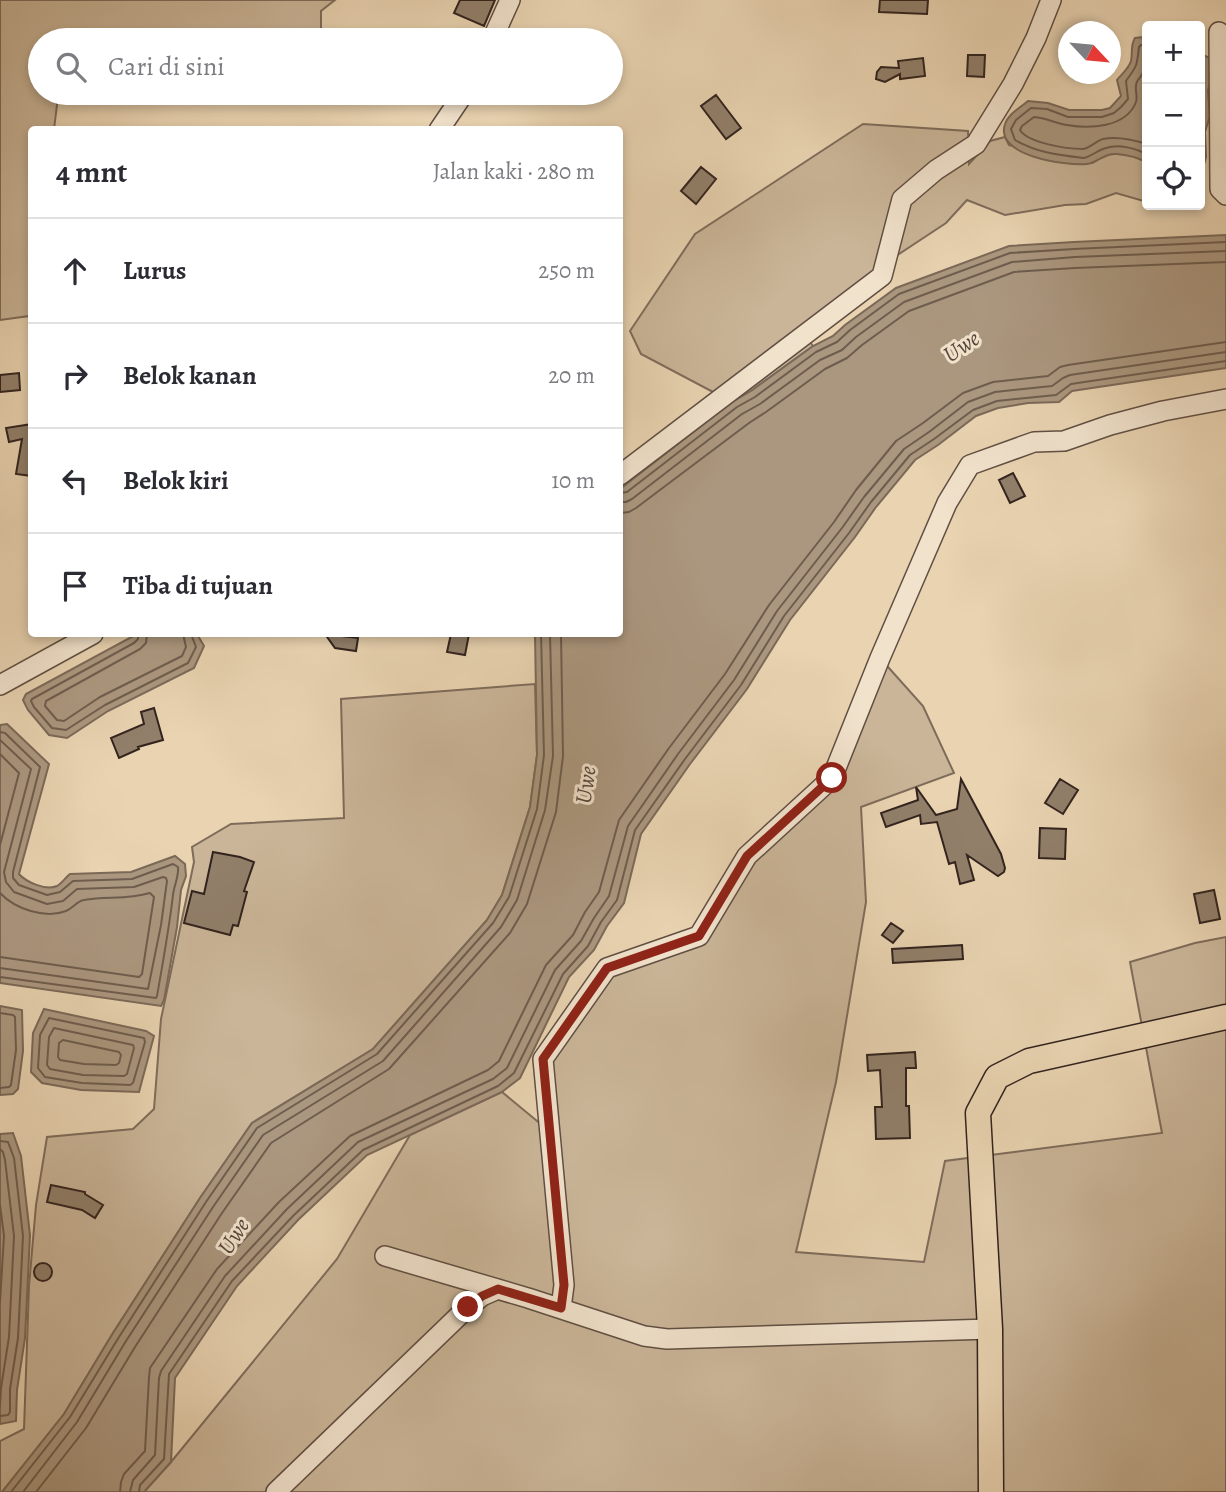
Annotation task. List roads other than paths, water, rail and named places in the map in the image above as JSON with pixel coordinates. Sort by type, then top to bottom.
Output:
[{"type":"main road","points":[[991,1492],[990,1329],[978,1113],[997,1077],[1029,1061],[1226,1017]]},
{"type":"street","points":[[497,28],[510,0]]},
{"type":"street","points":[[623,473],[882,276],[902,199],[936,170],[976,144],[1013,84],[1051,0]]},
{"type":"street","points":[[1219,32],[1220,189],[1226,195]]},
{"type":"street","points":[[442,126],[456,105]]},
{"type":"street","points":[[561,1308],[564,1285],[543,1059],[607,968],[699,936],[747,856],[832,778],[942,514],[970,465],[1034,442],[1064,441],[1163,411],[1226,399]]},
{"type":"street","points":[[0,685],[88,637]]},
{"type":"street","points":[[385,1256],[561,1308],[644,1336],[667,1339],[990,1329]]},
{"type":"street","points":[[276,1492],[468,1307],[482,1296],[498,1289]]},
{"type":"water","points":[[1142,37],[1142,160],[1117,154],[1087,164],[1064,163],[1034,157],[1010,144],[1005,135],[1005,124],[1011,114],[1028,101],[1048,103],[1069,110],[1110,108],[1121,96],[1118,84],[1121,84],[1121,76],[1130,64],[1135,38]]},
{"type":"water","points":[[1205,56],[1209,58],[1212,76],[1208,91],[1210,116],[1205,132]]},
{"type":"water","name":"Uwe","points":[[1226,235],[1226,368],[1072,391],[1059,402],[998,408],[976,416],[915,460],[790,620],[747,689],[641,834],[624,903],[594,950],[569,977],[520,1078],[502,1092],[367,1155],[298,1220],[237,1286],[175,1378],[171,1462],[144,1492],[2,1492],[64,1414],[200,1198],[252,1123],[373,1049],[487,920],[502,895],[530,807],[537,755],[535,637],[623,637],[623,487],[732,402],[813,346],[833,336],[896,288],[1009,246]]},
{"type":"water","points":[[131,637],[199,637],[204,646],[194,668],[108,711],[67,738],[49,735],[28,710],[23,700],[26,694]]},
{"type":"water","points":[[7,724],[49,764],[19,874],[22,877],[36,885],[52,887],[59,885],[70,874],[131,872],[175,856],[185,864],[186,876],[181,890],[177,927],[161,1006],[0,983],[0,725]]},
{"type":"water","points":[[0,1006],[22,1010],[23,1051],[18,1089],[13,1094],[0,1095]]},
{"type":"water","points":[[44,1009],[146,1031],[154,1036],[139,1092],[81,1090],[42,1083],[31,1072],[33,1033]]},
{"type":"water","points":[[13,1133],[21,1156],[30,1235],[25,1338],[17,1390],[16,1421],[0,1424],[0,1134]]}]
